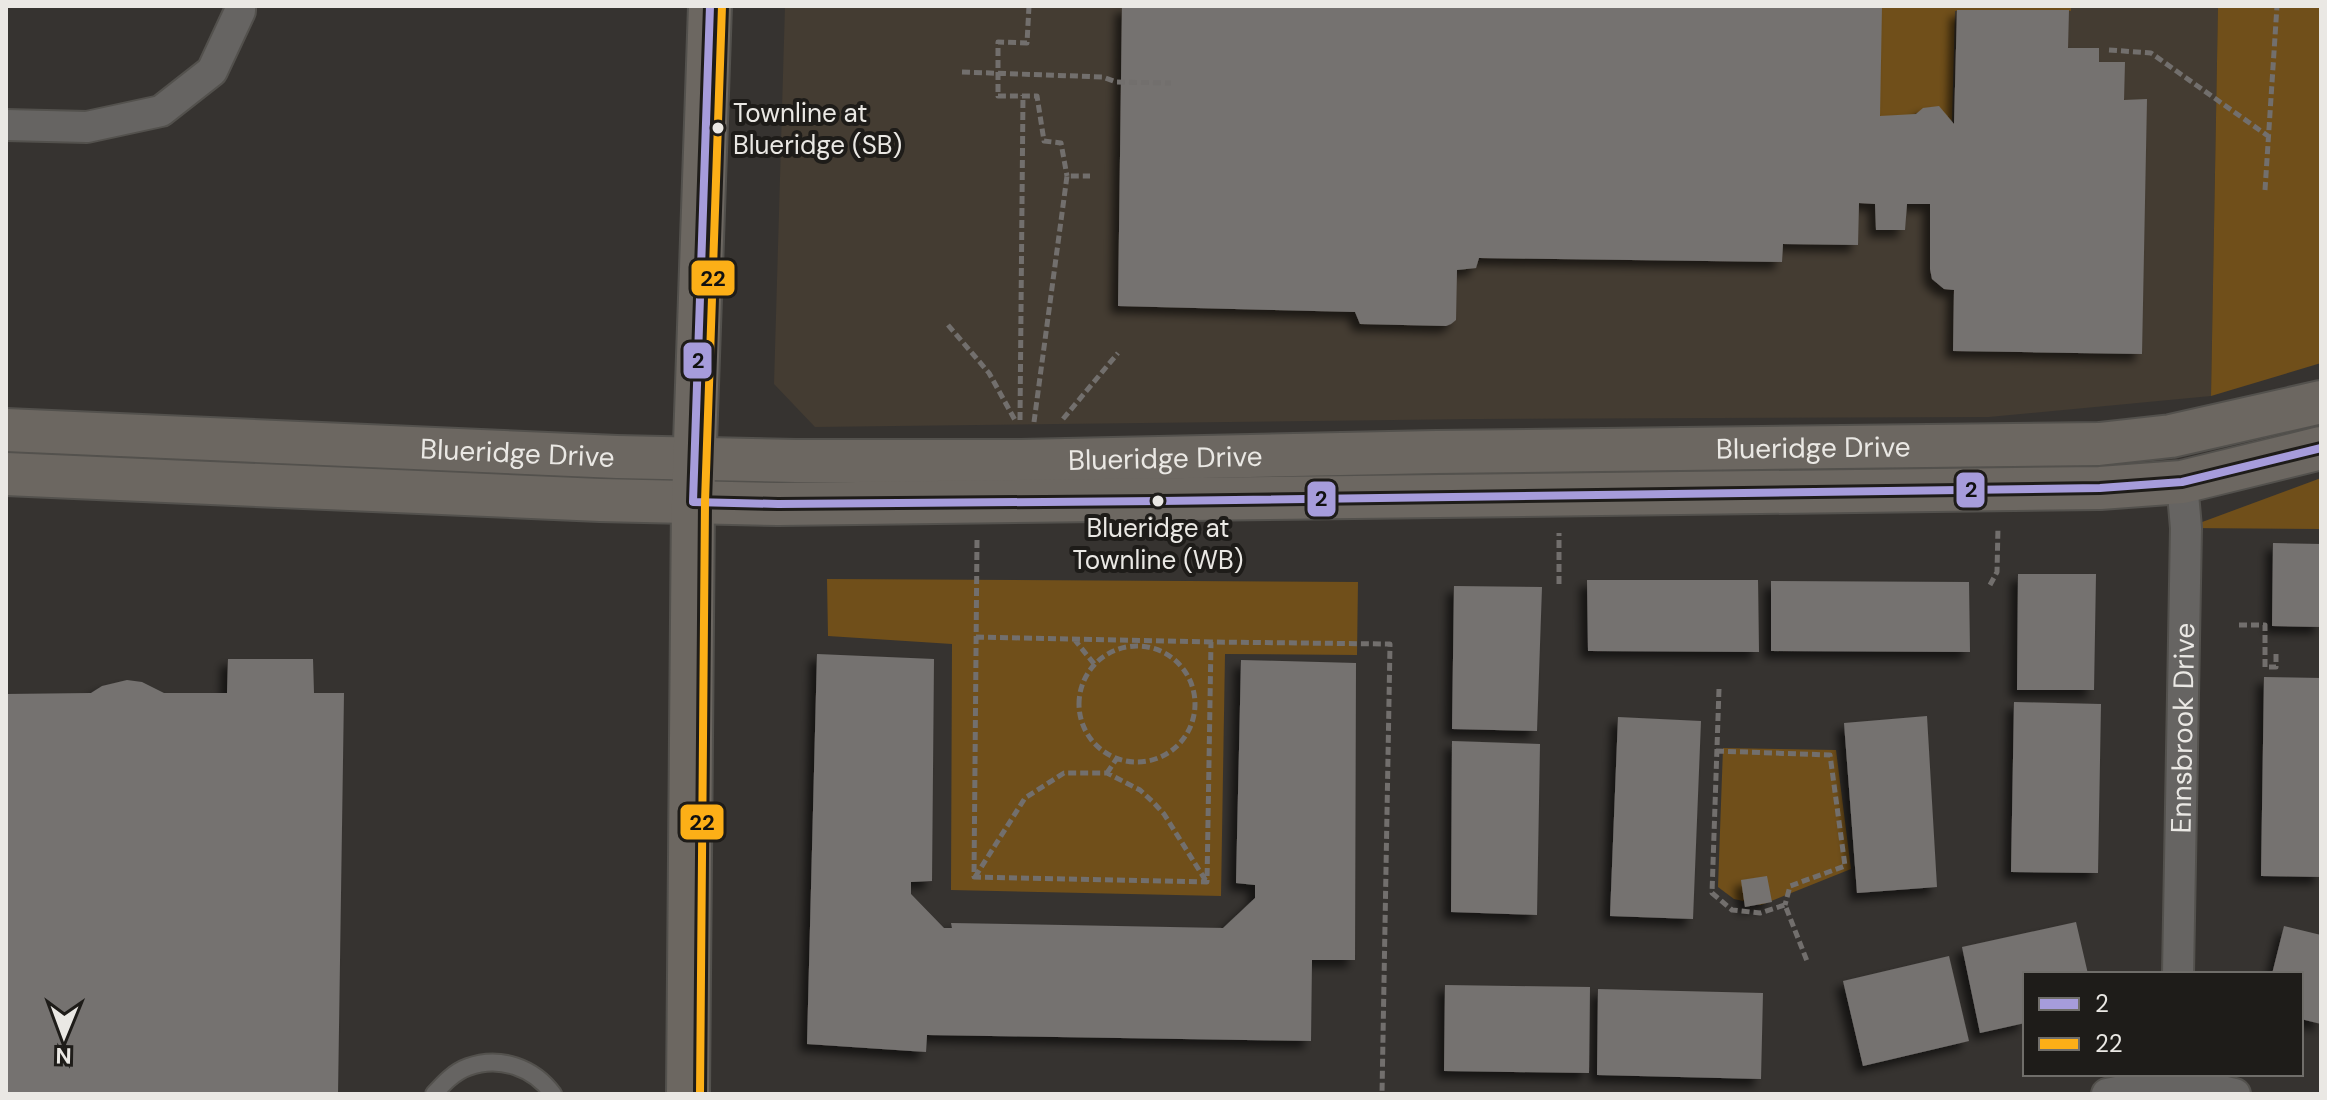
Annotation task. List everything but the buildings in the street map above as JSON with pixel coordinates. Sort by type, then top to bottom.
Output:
[{"type":"street","points":[[6,125],[87,127],[161,111],[212,71],[240,6]]},
{"type":"street","points":[[688,1094],[693,502],[710,6]]},
{"type":"street","name":"Blueridge Drive","points":[[6,430],[694,460],[1020,445],[1436,452],[2099,444],[2171,436],[2321,402]]},
{"type":"street","name":"Blueridge Drive","points":[[6,474],[693,502],[1145,501],[2100,488],[2182,482],[2321,448]]},
{"type":"street","name":"Ennsbrook Drive","points":[[2178,972],[2186,528],[2182,482]]},
{"type":"street","points":[[2107,1094],[2176,1077],[2235,1094]]},
{"type":"lane","points":[[434,1094],[448,1079],[468,1067],[491,1062],[514,1065],[535,1075],[553,1094]]},
{"type":"path","points":[[1020,445],[1033,429],[1067,176],[1061,143],[1044,141],[1037,96],[998,96],[998,42],[1027,43],[1029,6]]},
{"type":"path","points":[[2265,190],[2277,6]]},
{"type":"path","points":[[2109,50],[2151,53],[2268,136]]},
{"type":"path","points":[[962,72],[1103,77],[1116,82],[1171,83]]},
{"type":"path","points":[[1020,445],[1023,95]]},
{"type":"path","points":[[1067,176],[1090,176]]},
{"type":"path","points":[[948,325],[989,373],[1020,445]]},
{"type":"path","points":[[1055,428],[1118,353]]},
{"type":"path","points":[[1990,585],[1997,572],[1998,523]]},
{"type":"path","points":[[1559,530],[1559,584]]},
{"type":"path","points":[[974,877],[977,539]]},
{"type":"path","points":[[2239,625],[2265,625],[2265,667],[2276,667],[2276,650]]},
{"type":"path","points":[[976,637],[1390,644],[1382,1094]]},
{"type":"path","points":[[1074,639],[1095,665]]},
{"type":"path","points":[[1157,650],[1171,641]]},
{"type":"path","points":[[1207,882],[1211,642]]},
{"type":"path","points":[[1139,646],[1157,650],[1174,659],[1187,675],[1194,692],[1195,711],[1189,730],[1178,746],[1162,757],[1143,762],[1107,754],[1092,742],[1082,726],[1078,707],[1080,688],[1089,671],[1102,657],[1119,649],[1139,646]]},
{"type":"path","points":[[1719,689],[1712,893],[1732,910],[1760,913],[1785,905]]},
{"type":"path","points":[[1716,751],[1830,755],[1845,866],[1790,886],[1785,905],[1807,961]]},
{"type":"path","points":[[1107,773],[1117,758]]},
{"type":"path","points":[[974,877],[1025,798],[1064,773],[1107,773],[1140,790],[1154,803],[1207,882]]},
{"type":"path","points":[[974,877],[1207,882]]},
{"type":"shaded area","points":[[785,6],[2218,6],[2211,396],[1989,417],[815,427],[774,384]]},
{"type":"shaded area","points":[[1876,6],[2071,6],[2071,11],[1955,11],[1952,121],[1937,108],[1931,107],[1910,116],[1876,116]]},
{"type":"shaded area","points":[[2218,6],[2321,6],[2321,363],[2211,396]]},
{"type":"shaded area","points":[[2321,478],[2321,529],[2186,528]]},
{"type":"shaded area","points":[[827,579],[1358,582],[1357,655],[1225,654],[1221,896],[951,890],[952,644],[828,636]]},
{"type":"shaded area","points":[[1723,748],[1836,750],[1851,869],[1761,905],[1734,899],[1718,887]]},
{"type":"transit line","name":"2","points":[[710,6],[693,502],[1160,501],[2100,488],[2182,482],[2321,448]]},
{"type":"transit line","name":"22","points":[[700,1094],[705,502],[722,6]]},
{"type":"place","name":"Townline at Blueridge (SB)","points":[[718,128]]},
{"type":"place","name":"Blueridge at Townline (WB)","points":[[1158,501]]}]
